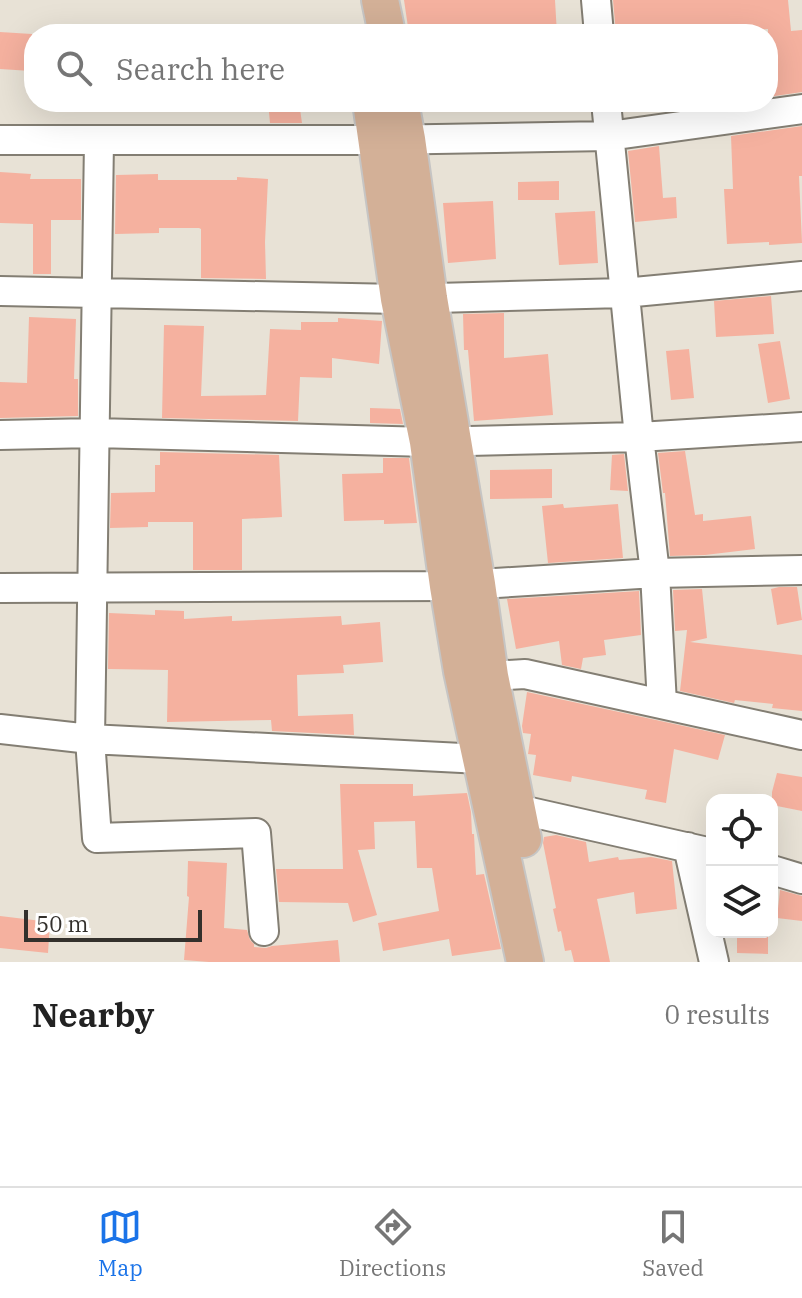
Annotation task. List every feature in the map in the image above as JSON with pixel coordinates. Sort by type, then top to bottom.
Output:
[{"type":"main road","points":[[357,0],[361,24]]},
{"type":"main road","points":[[380,0],[385,24]]},
{"type":"main road","points":[[377,112],[392,140]]},
{"type":"main road","points":[[398,112],[392,140],[414,298],[441,442],[476,674],[472,709],[517,809],[550,962]]},
{"type":"main road","points":[[494,762],[525,962]]},
{"type":"street","points":[[596,0],[598,24]]},
{"type":"street","points":[[0,140],[392,140],[609,136],[802,109]]},
{"type":"street","points":[[607,112],[655,573],[662,704]]},
{"type":"street","points":[[99,141],[90,739],[97,838],[256,833],[264,931]]},
{"type":"street","points":[[0,291],[414,298],[624,293],[802,276]]},
{"type":"street","points":[[0,435],[95,433],[441,442],[639,437],[802,427]]},
{"type":"street","points":[[0,588],[462,585],[655,573],[802,570]]},
{"type":"street","points":[[476,674],[525,674],[802,735]]},
{"type":"street","points":[[0,729],[90,739],[494,762]]},
{"type":"street","points":[[517,809],[700,850],[714,962]]},
{"type":"street","points":[[778,872],[802,879]]},
{"type":"building","points":[[404,0],[555,0],[556,24],[408,24]]},
{"type":"building","points":[[613,0],[788,0],[791,31],[802,30],[802,92],[778,96],[778,24],[615,24]]},
{"type":"building","points":[[0,32],[24,34],[24,71],[0,69]]},
{"type":"building","points":[[269,112],[300,112],[302,123],[270,123]]},
{"type":"building","points":[[802,126],[802,176],[799,176],[802,243],[727,244],[724,189],[733,189],[731,136]]},
{"type":"building","points":[[659,146],[663,198],[676,197],[677,218],[635,222],[628,151]]},
{"type":"building","points":[[0,172],[31,174],[30,179],[81,179],[81,220],[51,220],[51,274],[33,274],[33,224],[0,223]]},
{"type":"building","points":[[158,174],[158,180],[268,179],[266,279],[201,278],[199,228],[159,228],[159,233],[115,234],[116,175]]},
{"type":"building","points":[[559,181],[559,200],[518,200],[518,182]]},
{"type":"building","points":[[493,201],[496,259],[448,263],[443,203]]},
{"type":"building","points":[[595,211],[598,263],[559,265],[555,213]]},
{"type":"building","points":[[771,296],[774,334],[716,337],[714,301]]},
{"type":"building","points":[[504,313],[504,358],[548,354],[553,415],[474,421],[468,350],[464,350],[463,314]]},
{"type":"building","points":[[29,317],[76,319],[74,379],[78,379],[78,416],[0,418],[0,382],[27,383]]},
{"type":"building","points":[[338,318],[382,321],[379,364],[332,358],[332,378],[300,377],[298,421],[162,418],[164,325],[204,326],[201,396],[266,395],[270,329],[301,330],[301,322],[338,322]]},
{"type":"building","points":[[780,341],[790,399],[768,403],[758,344]]},
{"type":"building","points":[[689,349],[694,398],[671,400],[666,351]]},
{"type":"building","points":[[370,408],[400,409],[403,424],[370,423]]},
{"type":"building","points":[[685,451],[695,515],[703,514],[703,521],[751,516],[755,549],[670,556],[658,453]]},
{"type":"building","points":[[160,452],[279,455],[282,517],[242,519],[242,570],[193,570],[193,522],[148,522],[148,527],[110,528],[111,493],[155,492],[155,465],[160,465]]},
{"type":"building","points":[[624,454],[628,491],[610,490],[612,455]]},
{"type":"building","points":[[383,458],[409,458],[417,523],[344,521],[342,474],[383,473]]},
{"type":"building","points":[[552,469],[552,498],[490,499],[490,470]]},
{"type":"building","points":[[563,504],[564,508],[618,504],[623,558],[548,563],[542,506]]},
{"type":"building","points":[[797,587],[802,620],[777,625],[771,589]]},
{"type":"building","points":[[702,589],[707,638],[690,642],[802,655],[802,711],[772,708],[773,704],[735,700],[734,703],[680,691],[687,630],[675,631],[673,590]]},
{"type":"building","points":[[639,591],[641,635],[604,640],[606,655],[583,658],[581,669],[562,665],[559,641],[516,649],[507,599]]},
{"type":"building","points":[[155,610],[184,611],[184,619],[232,616],[232,621],[341,616],[342,625],[380,622],[383,662],[343,665],[344,673],[297,675],[298,716],[353,714],[354,735],[272,731],[271,720],[167,722],[168,670],[108,669],[109,613],[155,615]]},
{"type":"building","points":[[527,692],[725,735],[718,760],[674,749],[666,803],[645,799],[647,790],[572,776],[571,782],[533,775],[536,755],[528,754],[531,734],[523,733],[522,726]]},
{"type":"building","points":[[777,773],[802,777],[802,811],[778,806],[778,794],[772,792]]},
{"type":"building","points":[[340,784],[413,784],[413,796],[467,793],[474,834],[476,875],[484,874],[501,949],[452,956],[449,939],[383,951],[378,923],[439,911],[432,868],[417,868],[415,821],[374,822],[375,849],[358,850],[377,915],[353,922],[348,903],[279,902],[276,869],[343,869]]},
{"type":"building","points":[[556,835],[586,842],[589,862],[618,857],[619,860],[651,857],[672,861],[677,909],[636,914],[634,892],[597,899],[610,962],[574,962],[571,950],[565,951],[561,931],[558,932],[543,843],[544,837]]},
{"type":"building","points":[[188,861],[227,863],[224,928],[247,930],[254,947],[338,940],[340,962],[184,960],[189,897]]},
{"type":"building","points":[[780,890],[802,896],[802,921],[778,918]]},
{"type":"building","points":[[0,916],[50,922],[48,953],[0,948]]},
{"type":"building","points":[[737,938],[768,938],[768,954],[737,953]]}]
